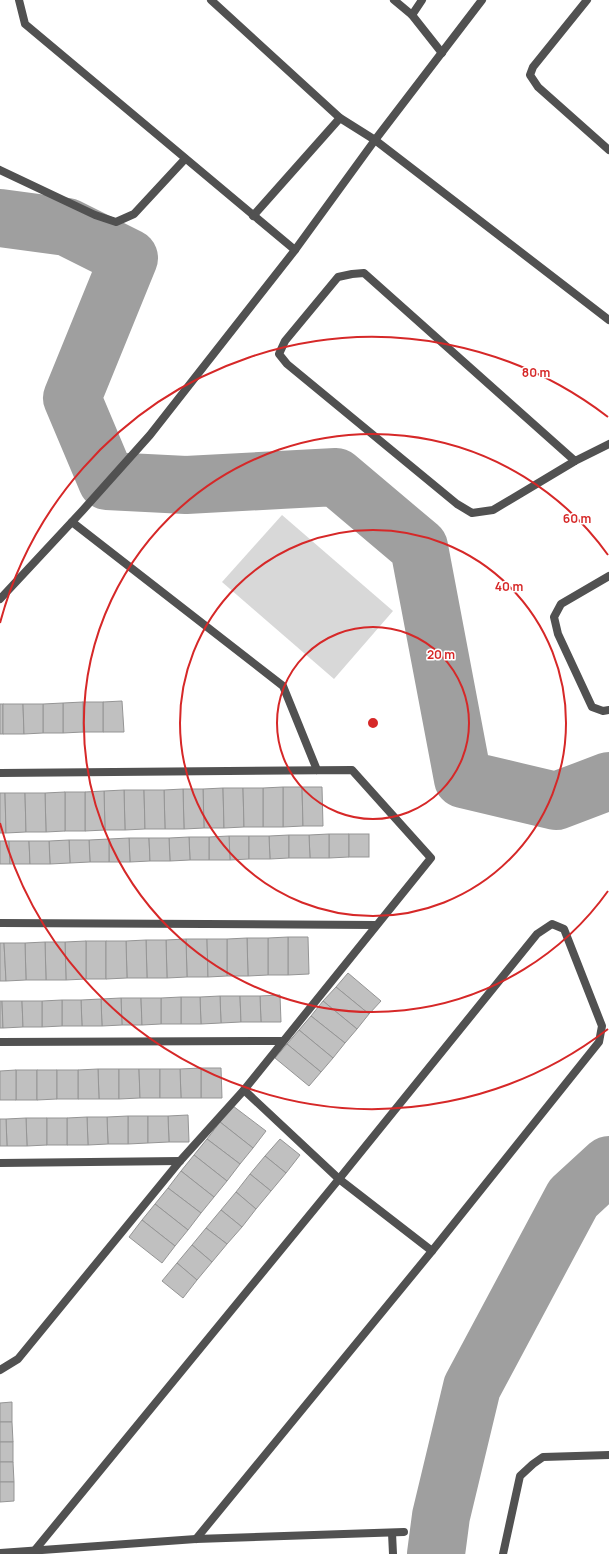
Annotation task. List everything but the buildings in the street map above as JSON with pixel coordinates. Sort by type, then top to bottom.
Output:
[{"type":"street","points":[[19,0],[25,24],[295,250]]},
{"type":"street","points":[[211,0],[340,118],[375,140],[609,320]]},
{"type":"street","points":[[394,0],[412,14],[442,53]]},
{"type":"street","points":[[412,14],[422,0]]},
{"type":"street","points":[[0,599],[150,435],[295,250],[375,140],[482,0]]},
{"type":"street","points":[[586,0],[533,67],[530,75],[538,86],[609,150]]},
{"type":"street","points":[[253,216],[340,118]]},
{"type":"street","points":[[0,170],[95,215],[116,222],[134,214],[185,158]]},
{"type":"street","points":[[575,461],[364,273],[338,277],[285,341],[280,354],[287,364],[457,504],[472,513],[493,510],[575,461],[609,444]]},
{"type":"street","points":[[72,522],[283,686],[317,770]]},
{"type":"street","points":[[609,576],[561,604],[554,617],[558,634],[592,707],[603,711],[609,710]]},
{"type":"street","points":[[0,773],[352,770],[431,858],[244,1090],[180,1161],[18,1359],[0,1370]]},
{"type":"street","points":[[0,923],[376,925]]},
{"type":"street","points":[[35,1550],[339,1179],[537,934],[552,924],[564,929],[602,1026],[599,1042],[432,1251],[196,1539]]},
{"type":"street","points":[[0,1042],[282,1041]]},
{"type":"street","points":[[244,1090],[339,1179],[432,1251]]},
{"type":"street","points":[[0,1163],[180,1161]]},
{"type":"street","points":[[503,1554],[520,1476],[542,1457],[609,1455]]},
{"type":"street","points":[[0,1553],[196,1539],[404,1532]]},
{"type":"street","points":[[392,1533],[393,1554]]},
{"type":"shaded area","points":[[282,515],[393,611],[334,679],[222,582]]},
{"type":"waterway","points":[[0,218],[67,227],[129,258],[72,398],[107,481],[186,485],[336,477],[419,547],[463,779],[556,801],[609,781]]},
{"type":"waterway","points":[[436,1554],[441,1516],[472,1387],[573,1198],[609,1165]]}]
